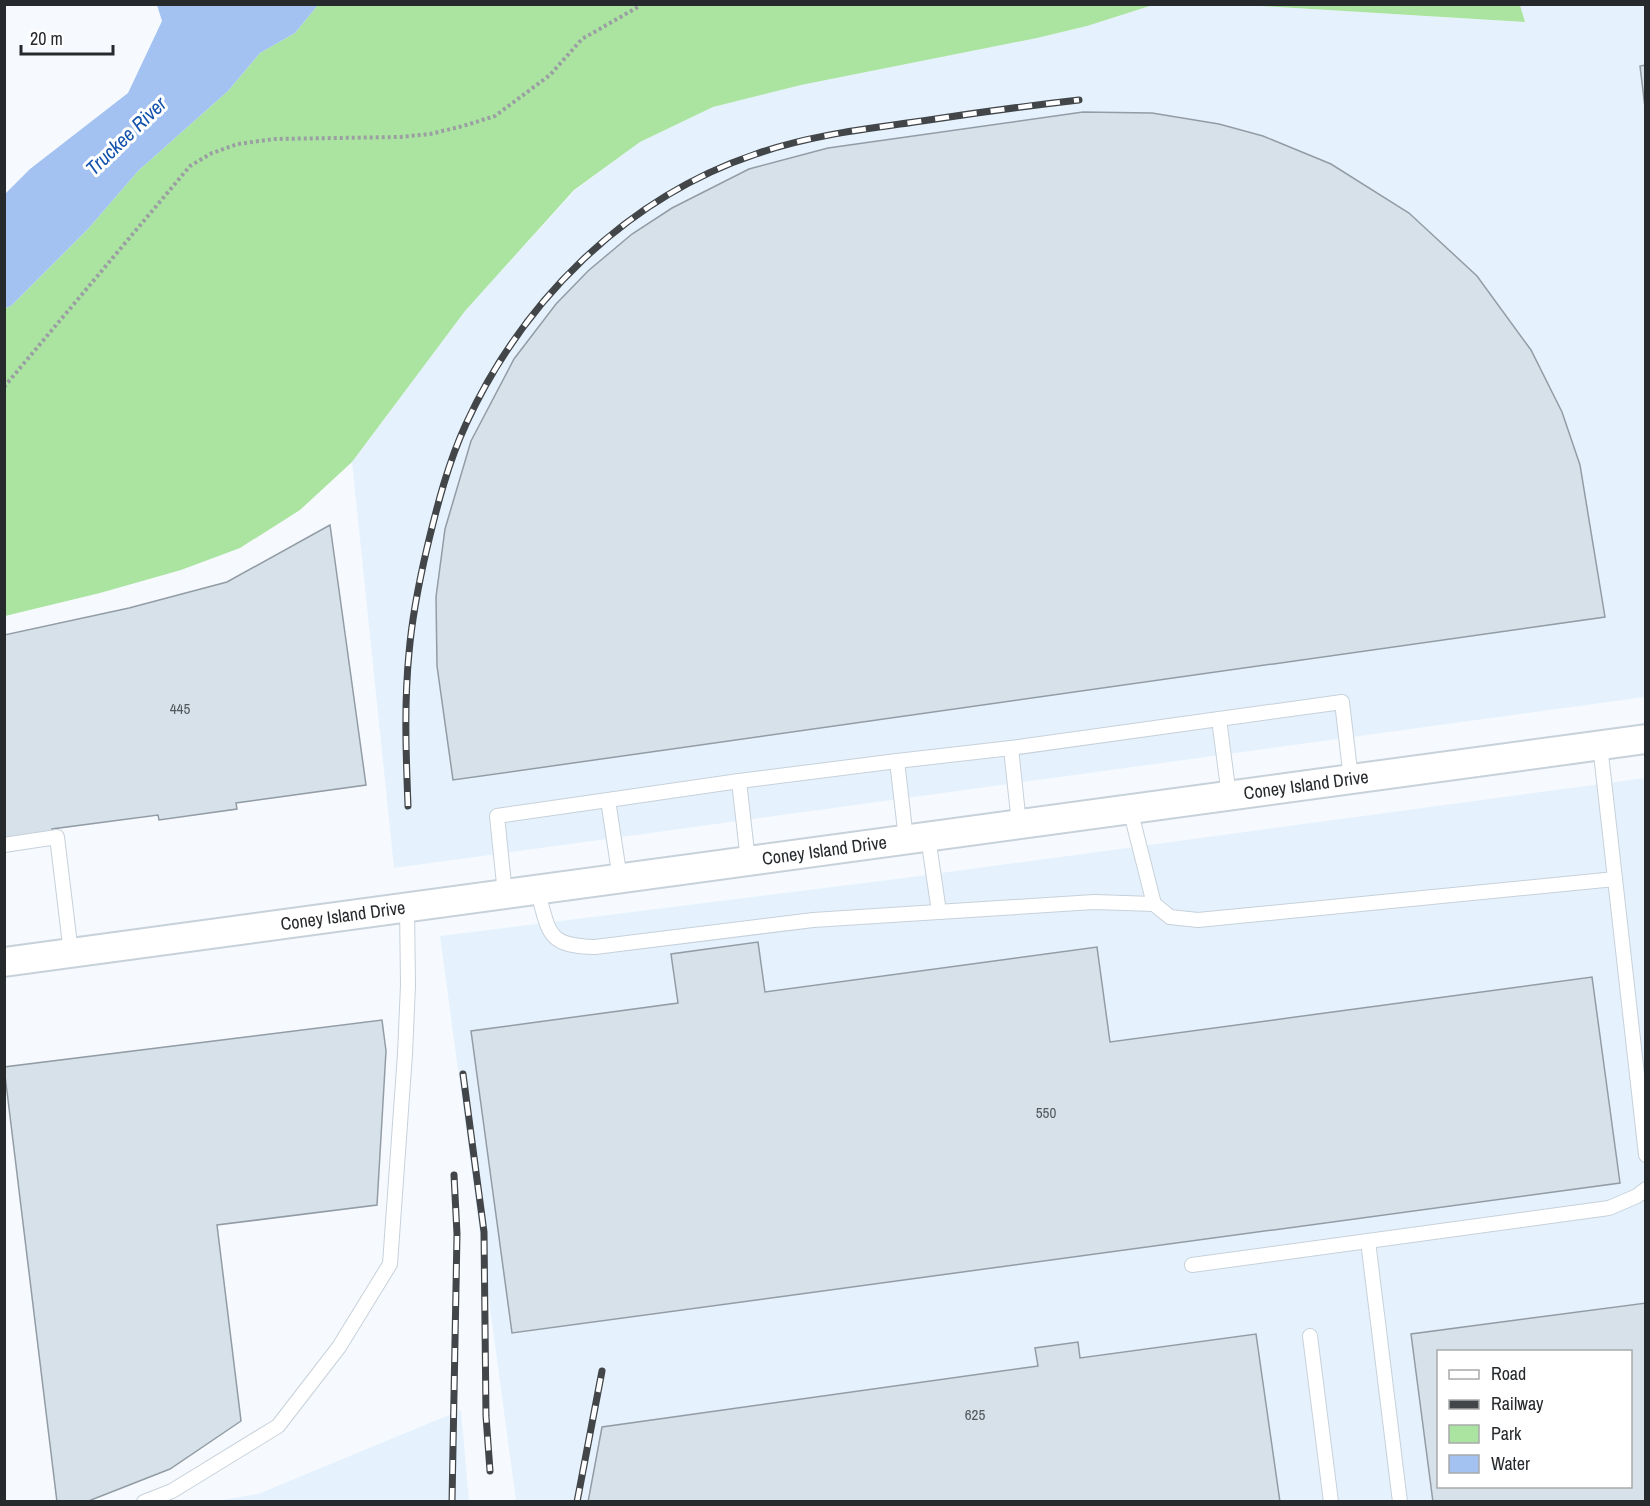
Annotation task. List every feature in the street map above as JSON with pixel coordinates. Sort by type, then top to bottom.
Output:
[{"type":"street","name":"Coney Island Drive","points":[[4,962],[1646,739]]},
{"type":"lane","points":[[505,894],[497,816],[739,781],[1011,748],[1342,702],[1351,779]]},
{"type":"lane","points":[[1219,719],[1229,795]]},
{"type":"lane","points":[[1600,745],[1646,1155]]},
{"type":"lane","points":[[1011,748],[1019,824]]},
{"type":"lane","points":[[897,761],[939,912]]},
{"type":"lane","points":[[739,781],[748,861]]},
{"type":"lane","points":[[608,800],[620,879]]},
{"type":"lane","points":[[1130,809],[1154,904]]},
{"type":"lane","points":[[4,845],[57,837],[71,953]]},
{"type":"lane","points":[[537,890],[550,932],[562,943],[576,947],[595,947],[813,920],[1095,902],[1154,904],[1170,916],[1198,920],[1615,879]]},
{"type":"lane","points":[[144,1502],[172,1491],[278,1426],[339,1347],[390,1264],[405,1054],[408,985],[407,907]]},
{"type":"lane","points":[[1192,1265],[1609,1208],[1637,1196],[1646,1189]]},
{"type":"lane","points":[[1368,1241],[1400,1502]]},
{"type":"lane","points":[[1310,1336],[1331,1502]]},
{"type":"path","points":[[4,387],[190,166],[212,153],[238,144],[274,139],[400,137],[430,134],[495,116],[550,75],[582,39],[638,7],[638,4]]},
{"type":"shaded area","points":[[1153,5],[1244,5],[1525,22],[1520,5],[1645,5],[1645,697],[394,868],[352,462],[465,311],[575,190],[640,142],[713,107],[801,85],[1037,38],[1087,26]]},
{"type":"shaded area","points":[[1645,778],[1645,1501],[516,1501],[440,936],[904,878]]},
{"type":"shaded area","points":[[461,1410],[469,1501],[216,1501],[258,1494]]},
{"type":"green space","points":[[318,5],[1153,5],[1087,26],[1037,38],[801,85],[713,107],[640,142],[574,190],[465,311],[352,462],[300,510],[240,548],[181,570],[5,616],[5,308],[11,306],[88,229],[138,171],[228,91],[260,53],[295,33]]},
{"type":"green space","points":[[1244,5],[1520,5],[1525,22]]},
{"type":"water","name":"Truckee River","points":[[157,5],[318,5],[295,33],[260,53],[228,91],[138,171],[88,229],[11,306],[5,308],[5,194],[30,169],[128,93],[162,21]]},
{"type":"building","points":[[1646,65],[1646,116],[1640,66]]},
{"type":"building","points":[[1083,112],[1152,113],[1219,124],[1263,136],[1331,164],[1409,213],[1477,276],[1531,350],[1562,412],[1580,465],[1605,617],[453,780],[437,666],[436,597],[445,529],[471,441],[514,359],[556,304],[588,271],[632,234],[672,208],[749,169],[828,148]]},
{"type":"building","points":[[330,525],[366,785],[236,803],[237,809],[159,820],[158,815],[52,829],[53,834],[4,841],[4,635],[129,608],[227,582]]},
{"type":"building","points":[[758,942],[765,992],[1097,947],[1110,1042],[1592,977],[1620,1183],[512,1333],[471,1031],[678,1003],[671,954]]},
{"type":"building","points":[[382,1020],[386,1051],[377,1205],[217,1225],[241,1421],[170,1469],[86,1502],[57,1502],[4,1067]]},
{"type":"building","points":[[1646,1303],[1646,1502],[1433,1502],[1411,1334]]},
{"type":"building","points":[[1256,1334],[1280,1502],[588,1502],[602,1427],[1038,1366],[1035,1348],[1078,1342],[1080,1358]]},
{"type":"railway","points":[[408,806],[406,710],[410,640],[421,574],[448,469],[466,424],[489,379],[517,336],[549,296],[584,259],[622,226],[664,197],[709,173],[776,147],[838,133],[1079,100]]},
{"type":"railway","points":[[463,1074],[484,1232],[486,1416],[490,1471]]},
{"type":"railway","points":[[452,1502],[457,1234],[454,1175]]},
{"type":"railway","points":[[577,1502],[602,1371]]}]
